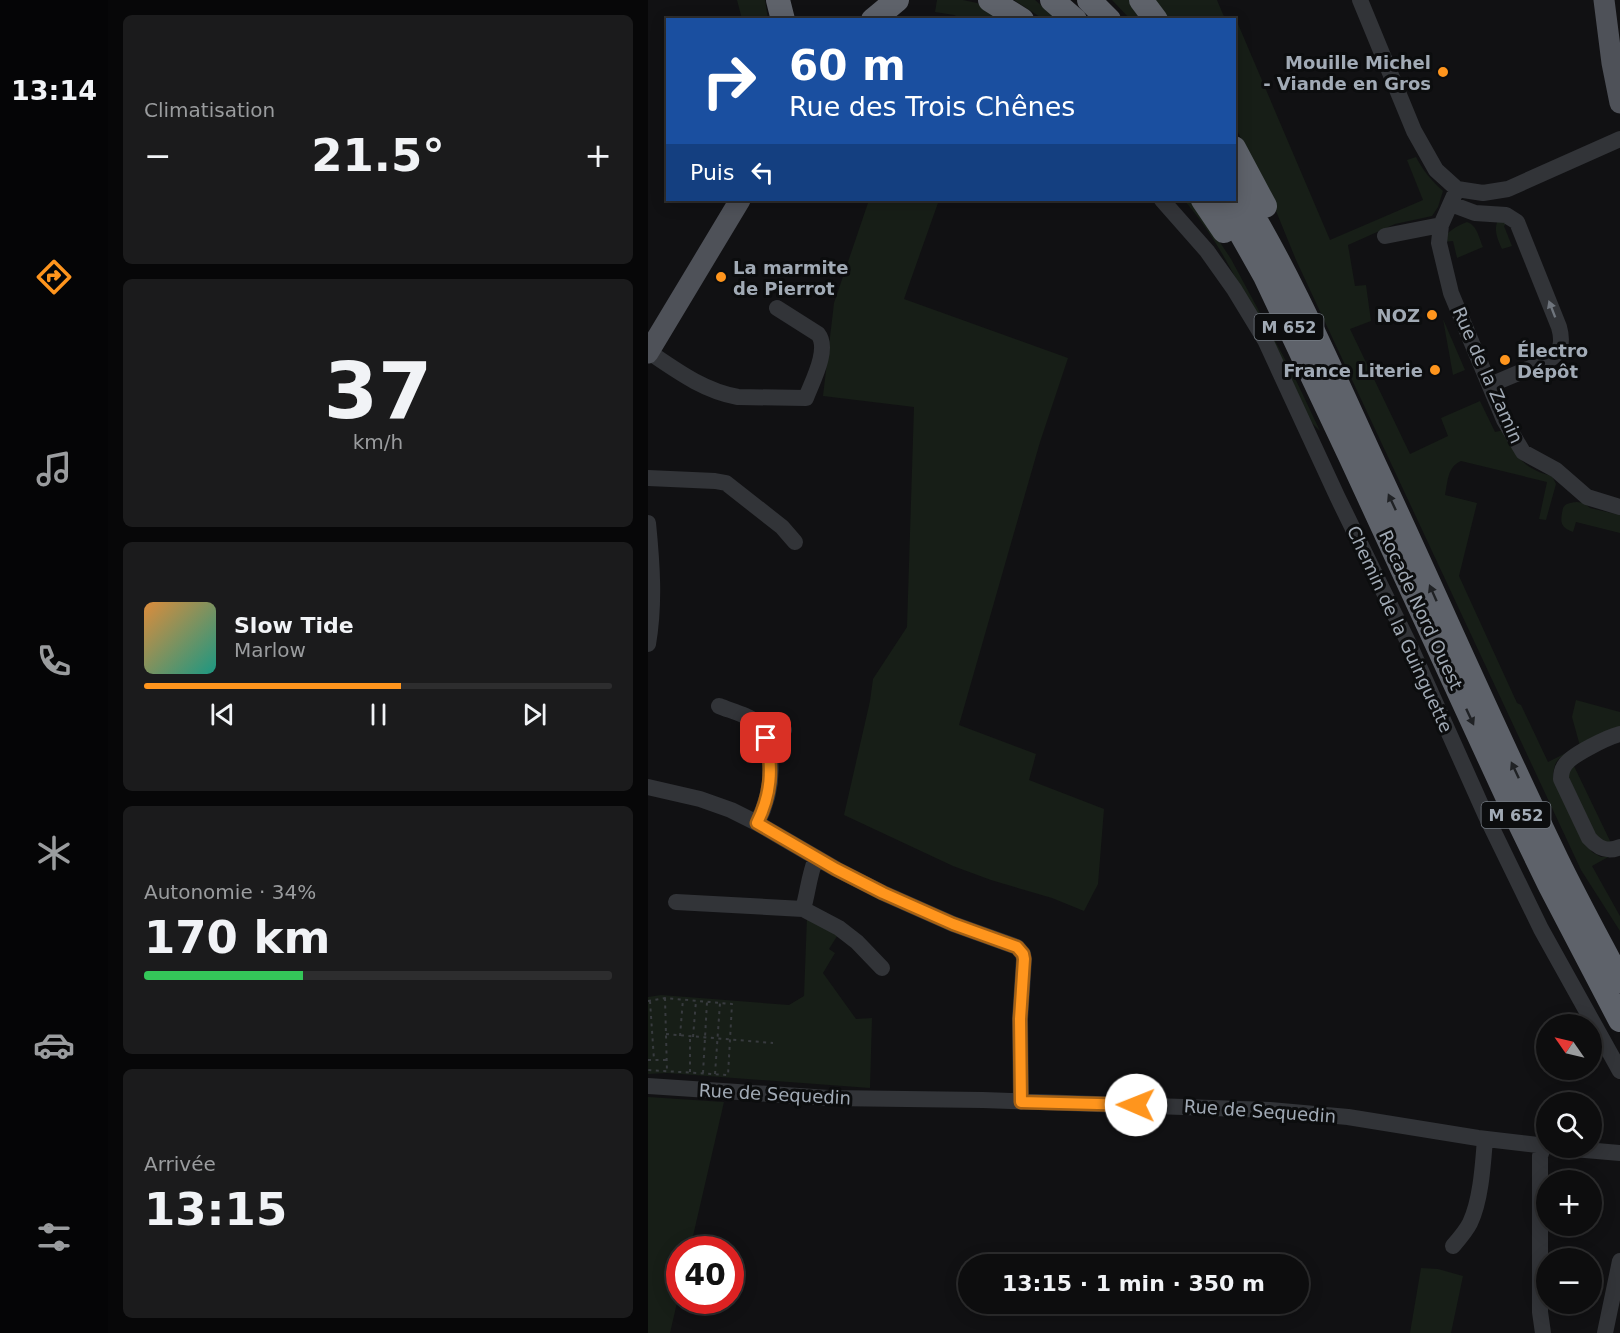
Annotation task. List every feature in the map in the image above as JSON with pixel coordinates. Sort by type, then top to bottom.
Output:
[{"type":"highway","points":[[778,0],[782,18]]},
{"type":"highway","points":[[874,18],[897,0]]},
{"type":"highway","points":[[990,0],[1019,18]]},
{"type":"highway","points":[[1052,0],[1074,18]]},
{"type":"highway","points":[[1061,0],[1079,18]]},
{"type":"highway","points":[[1089,0],[1107,18]]},
{"type":"highway","points":[[1141,0],[1154,18]]},
{"type":"highway","points":[[1236,152],[1277,230],[1301,285],[1322,351]]},
{"type":"highway","name":"Rocade Nord Ouest","points":[[1236,187],[1275,255],[1322,351],[1558,861],[1620,981]]},
{"type":"highway","points":[[1204,201],[1244,263],[1351,458]]},
{"type":"highway","name":"Rocade Nord Ouest","points":[[1223,201],[1265,276],[1507,798],[1620,1020]]},
{"type":"highway","points":[[1558,861],[1620,951]]},
{"type":"highway","points":[[1550,886],[1585,971],[1620,1042]]},
{"type":"main road","points":[[874,18],[887,0]]},
{"type":"main road","points":[[1604,0],[1620,103]]},
{"type":"main road","points":[[648,347],[739,201]]},
{"type":"street","points":[[1360,0],[1414,131],[1436,170],[1454,196],[1475,213],[1506,215],[1517,222],[1559,327],[1562,337],[1556,356],[1490,385]]},
{"type":"street","points":[[1454,196],[1508,189],[1620,139]]},
{"type":"street","name":"Rue de la Zamin","points":[[1454,196],[1441,225],[1439,243],[1451,293],[1504,420],[1523,452],[1556,470],[1587,497],[1620,507]]},
{"type":"street","name":"Chemin de la Guinguette","points":[[1163,201],[1207,250],[1265,340],[1352,528],[1410,646],[1486,816],[1541,928],[1620,1071]]},
{"type":"street","points":[[1385,236],[1441,225]]},
{"type":"street","points":[[648,347],[699,384],[728,395],[806,398],[823,350],[822,339],[818,334],[777,308]]},
{"type":"street","points":[[648,478],[726,483],[782,527],[795,542]]},
{"type":"street","points":[[648,523],[653,592],[648,644]]},
{"type":"street","points":[[719,706],[758,724],[766,738],[771,765],[770,784],[765,805],[757,823]]},
{"type":"street","points":[[766,738],[784,730]]},
{"type":"street","points":[[1620,734],[1575,756],[1566,763],[1561,779],[1589,838],[1596,846],[1604,849],[1613,850],[1620,847]]},
{"type":"street","points":[[648,787],[710,802],[731,810],[852,878],[903,902],[1021,950],[1024,959],[1020,1011],[1021,1102]]},
{"type":"street","points":[[803,909],[809,877],[816,858]]},
{"type":"street","points":[[676,902],[803,909],[839,928],[857,942],[882,968]]},
{"type":"street","name":"Rue de Sequedin","points":[[648,1086],[667,1079],[839,1099],[942,1099],[1270,1110],[1348,1117],[1536,1145]]},
{"type":"street","points":[[1453,1246],[1471,1220],[1478,1193],[1485,1139]]},
{"type":"street","points":[[1602,1151],[1620,1153]]},
{"type":"street","points":[[1540,1158],[1540,1312],[1543,1333]]},
{"type":"street","points":[[1605,1333],[1620,1261]]},
{"type":"path","points":[[665,998],[667,1079]]},
{"type":"path","points":[[648,1070],[667,1079],[690,1072],[728,1075],[732,1004],[665,998],[649,1001],[654,1060]]},
{"type":"path","points":[[680,1035],[683,999]]},
{"type":"path","points":[[690,1072],[696,1001]]},
{"type":"path","points":[[703,1073],[707,1002]]},
{"type":"path","points":[[715,1074],[720,1003]]},
{"type":"path","points":[[666,1034],[773,1043]]},
{"type":"path","points":[[648,1060],[667,1060]]},
{"type":"shaded area","points":[[737,0],[765,0],[768,18],[742,18]]},
{"type":"shaded area","points":[[937,0],[963,0],[977,3],[1004,18],[960,18],[935,12]]},
{"type":"shaded area","points":[[1014,0],[1035,0],[1056,18],[1041,18]]},
{"type":"shaded area","points":[[1112,0],[1131,0],[1147,18],[1129,18]]},
{"type":"shaded area","points":[[1154,0],[1217,0],[1225,18],[1167,18]]},
{"type":"shaded area","points":[[1236,24],[1238,24],[1330,240],[1423,200],[1407,160],[1416,157],[1428,176],[1443,191],[1438,207],[1432,216],[1395,224],[1348,245],[1355,286],[1366,285],[1371,321],[1350,329],[1410,454],[1448,436],[1441,418],[1480,401],[1495,432],[1504,430],[1521,460],[1534,469],[1552,476],[1556,484],[1546,520],[1539,519],[1547,482],[1461,461],[1451,471],[1445,495],[1477,503],[1459,576],[1517,703],[1521,705],[1548,762],[1574,749],[1557,761],[1553,775],[1592,852],[1601,857],[1610,856],[1592,866],[1620,916],[1620,931],[1581,870],[1236,128]]},
{"type":"shaded area","points":[[869,201],[939,201],[904,299],[1068,358],[1040,442],[959,725],[1036,754],[1029,780],[1104,809],[1098,884],[1084,911],[1052,898],[953,866],[844,815],[873,679],[907,627],[914,407],[823,396],[834,303]]},
{"type":"shaded area","points":[[1185,201],[1193,201],[1231,259],[1294,376],[1320,431],[1308,419],[1223,256]]},
{"type":"shaded area","points":[[1498,220],[1509,220],[1504,226],[1512,246],[1502,249],[1496,231]]},
{"type":"shaded area","points":[[1467,222],[1475,229],[1483,247],[1457,258],[1453,241],[1443,242],[1444,238],[1456,227]]},
{"type":"shaded area","points":[[1443,319],[1465,370],[1453,375]]},
{"type":"shaded area","points":[[1584,503],[1590,508],[1620,515],[1620,533],[1576,522],[1573,532],[1566,529],[1561,517],[1563,508],[1567,504]]},
{"type":"shaded area","points":[[1576,700],[1620,712],[1620,728],[1580,746],[1572,717]]},
{"type":"shaded area","points":[[1573,764],[1612,845],[1598,840],[1567,774]]},
{"type":"shaded area","points":[[807,917],[839,933],[829,949],[835,953],[823,973],[856,1019],[872,1018],[870,1088],[667,1073],[648,1074],[648,997],[661,995],[789,1005],[804,996]]},
{"type":"shaded area","points":[[648,1097],[724,1102],[693,1236],[666,1236],[666,1314],[674,1314],[670,1333],[648,1333]]},
{"type":"shaded area","points":[[1421,1268],[1438,1269],[1463,1276],[1451,1333],[1410,1333]]},
{"type":"place","name":"Mouille Michel - Viande en Gros","points":[[1443,72]]},
{"type":"place","name":"La marmite de Pierrot","points":[[721,277]]},
{"type":"place","name":"NOZ","points":[[1432,315]]},
{"type":"place","name":"Électro Dépôt","points":[[1505,360]]},
{"type":"place","name":"France Literie","points":[[1435,370]]},
{"type":"route","points":[[766,738],[770,754],[771,775],[768,795],[757,823],[867,885],[930,914],[1021,950],[1024,959],[1020,1019],[1021,1102],[1136,1105]]}]
